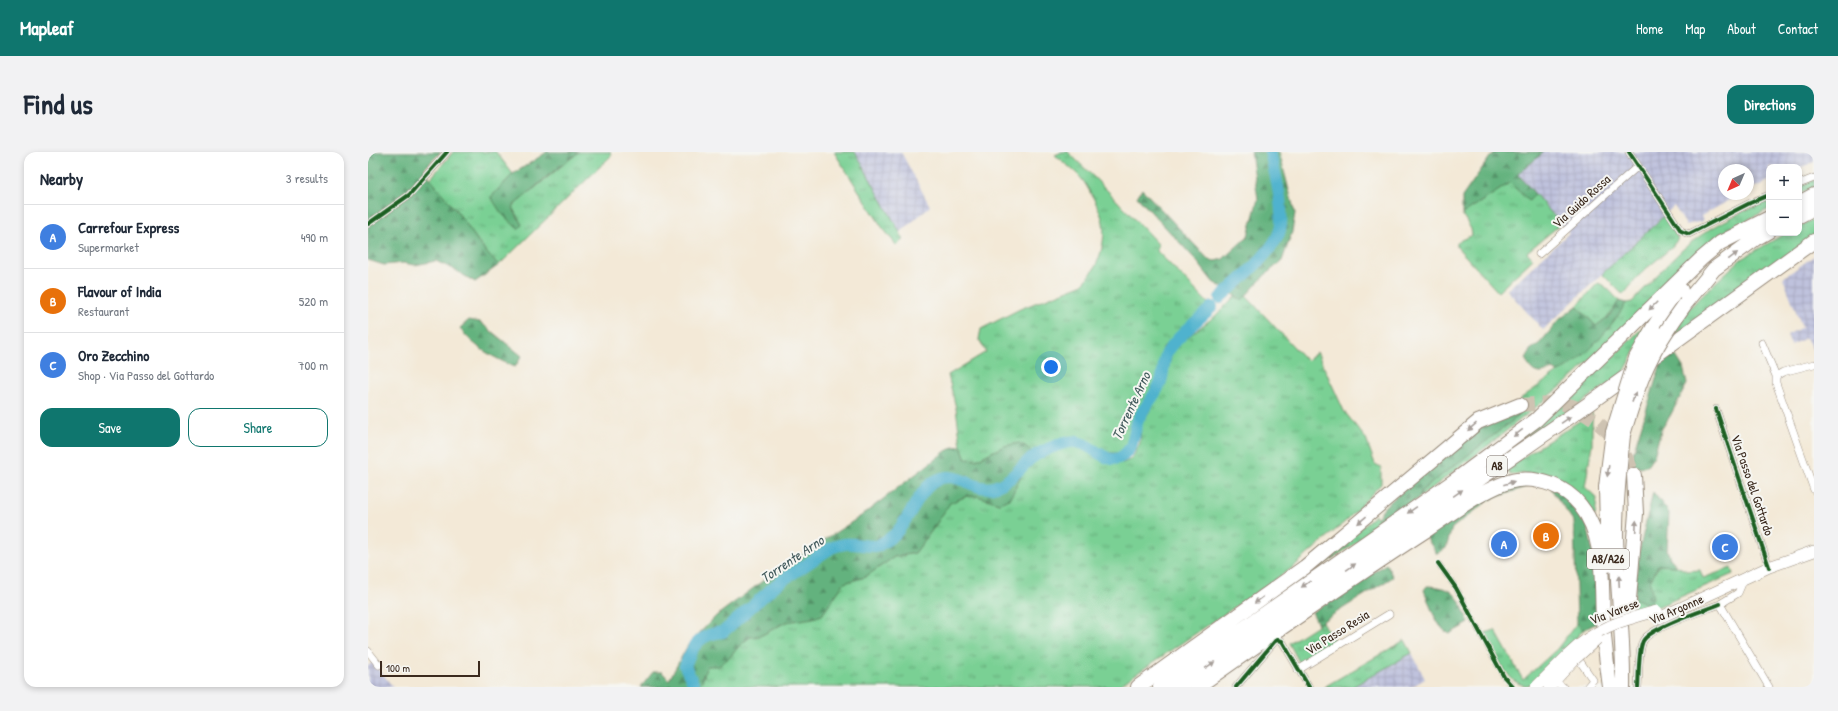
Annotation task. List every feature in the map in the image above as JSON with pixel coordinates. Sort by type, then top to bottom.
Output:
[{"type":"highway","points":[[1802,201],[1814,195]]},
{"type":"highway","points":[[1802,214],[1814,208]]},
{"type":"highway","name":"A8","points":[[1160,687],[1454,481],[1536,420],[1701,259],[1720,243],[1766,220]]},
{"type":"highway","points":[[1624,662],[1616,529],[1618,434],[1636,358],[1653,328],[1674,297],[1706,265],[1748,229]]},
{"type":"highway","points":[[1618,434],[1649,361],[1664,334],[1686,303],[1714,270],[1755,239],[1766,234]]},
{"type":"highway","name":"A8","points":[[1178,687],[1587,405],[1814,241]]},
{"type":"highway","points":[[1138,687],[1305,567],[1478,422],[1520,405]]},
{"type":"highway","name":"A8/A26","points":[[1611,687],[1606,487],[1618,434]]},
{"type":"highway","points":[[1623,687],[1635,536],[1636,513],[1634,475]]},
{"type":"highway","points":[[1197,687],[1346,582],[1462,507],[1505,483],[1527,480],[1546,482],[1572,496],[1586,513],[1596,536],[1602,571],[1603,621],[1611,687]]},
{"type":"main road","name":"Via Varese","points":[[1555,685],[1580,643],[1598,630],[1658,614],[1685,600],[1697,599],[1769,567],[1814,551]]},
{"type":"main road","name":"Via Varese","points":[[1536,687],[1573,657]]},
{"type":"street","points":[[368,224],[409,195],[446,152]]},
{"type":"street","points":[[1629,152],[1682,231],[1689,234],[1750,203],[1766,197]]},
{"type":"street","name":"Via Guido Rossa","points":[[1539,254],[1638,166]]},
{"type":"street","points":[[1802,183],[1814,178]]},
{"type":"street","points":[[1762,342],[1776,376],[1776,382],[1814,490]]},
{"type":"street","points":[[1776,376],[1783,372],[1814,364]]},
{"type":"street","name":"Via Passo del Gottardo","points":[[1716,409],[1769,567]]},
{"type":"street","name":"Via Argonne","points":[[1638,687],[1641,646],[1646,637],[1659,628],[1720,604],[1738,593],[1744,578]]},
{"type":"street","points":[[1720,604],[1769,687]]},
{"type":"street","name":"Via Passo Resia","points":[[1298,670],[1389,614]]},
{"type":"street","name":"Via Passo Resia","points":[[1236,687],[1275,641],[1278,640],[1282,641],[1309,687]]},
{"type":"street","points":[[368,651],[379,665]]},
{"type":"street","points":[[1573,657],[1593,680],[1587,687]]},
{"type":"shaded area","points":[[855,152],[901,152],[930,206],[900,233]]},
{"type":"shaded area","points":[[1544,152],[1814,152],[1814,162],[1802,167],[1802,164],[1766,164],[1766,182],[1754,187],[1754,164],[1718,164],[1718,200],[1730,200],[1701,216],[1703,221],[1686,225],[1674,206],[1543,330],[1507,290],[1569,233],[1518,174]]},
{"type":"shaded area","points":[[1814,256],[1814,352],[1806,338],[1791,345],[1787,335],[1802,327],[1783,278]]},
{"type":"shaded area","points":[[1412,653],[1425,679],[1411,687],[1352,687]]},
{"type":"shaded area","points":[[373,662],[393,687],[368,687],[368,666]]},
{"type":"green space","points":[[368,152],[441,152],[424,169],[459,214],[482,247],[499,265],[475,282],[436,261],[415,265],[403,263],[384,265],[368,260]]},
{"type":"green space","points":[[453,152],[496,152],[513,174],[491,197],[522,225],[512,207],[577,153],[610,152],[612,155],[499,265],[490,257],[430,179]]},
{"type":"green space","points":[[547,152],[579,152],[512,207],[522,225],[518,229],[501,213],[491,197],[513,174]]},
{"type":"green space","points":[[834,152],[855,152],[903,238],[897,246],[882,227]]},
{"type":"green space","points":[[1062,152],[1068,152],[1105,188],[1158,244],[1157,251],[1210,305],[1192,324],[1180,331],[1163,347],[1155,388],[1142,408],[1135,413],[1131,435],[1123,452],[1108,452],[1085,440],[1072,439],[1060,442],[1032,455],[1032,452],[1025,446],[1004,446],[976,460],[966,459],[961,446],[956,408],[948,375],[986,352],[979,339],[981,329],[1020,309],[1081,285],[1092,272],[1100,254],[1104,236],[1102,218],[1084,182],[1074,171],[1055,155]]},
{"type":"green space","points":[[1251,152],[1279,152],[1295,213],[1292,232],[1282,261],[1265,275],[1242,300],[1213,282],[1195,259],[1137,197],[1142,189],[1209,260],[1215,261],[1223,259],[1248,236],[1258,199]]},
{"type":"green space","points":[[1495,152],[1544,152],[1518,174],[1535,194],[1529,201],[1510,183],[1462,214],[1462,197]]},
{"type":"green space","points":[[1814,180],[1814,187],[1802,193],[1802,186]]},
{"type":"green space","points":[[1510,183],[1529,200],[1535,194],[1561,224],[1527,252],[1533,259],[1498,292],[1457,247],[1457,242],[1472,235],[1471,229],[1462,214]]},
{"type":"green space","points":[[1766,201],[1766,210],[1751,218],[1717,240],[1572,378],[1490,444],[1420,497],[1421,491],[1519,416],[1520,399],[1558,372],[1569,367],[1602,335],[1626,303],[1632,302],[1681,251],[1701,235],[1735,216]]},
{"type":"green space","points":[[1665,215],[1678,239],[1670,249],[1642,272],[1624,294],[1621,293],[1602,274]]},
{"type":"green space","points":[[1814,219],[1814,236],[1669,340],[1686,312],[1741,259],[1781,236],[1802,236],[1802,225]]},
{"type":"green space","points":[[1598,283],[1607,288],[1619,301],[1609,316],[1596,326],[1577,306]]},
{"type":"green space","points":[[1235,296],[1242,300],[1246,296],[1307,361],[1317,352],[1344,411],[1366,439],[1375,464],[1381,467],[1381,484],[1347,520],[1292,568],[1117,687],[699,687],[698,685],[704,677],[705,669],[708,666],[730,657],[740,645],[750,637],[762,635],[786,622],[822,615],[844,583],[865,577],[894,557],[915,553],[935,526],[949,503],[967,496],[978,496],[999,503],[1016,487],[1023,472],[1032,460],[1070,445],[1086,447],[1106,459],[1123,463],[1132,459],[1140,443],[1141,425],[1165,386],[1173,348],[1214,317]]},
{"type":"green space","points":[[1619,301],[1626,303],[1605,332],[1578,360],[1558,372],[1553,369],[1540,373],[1533,371],[1528,365],[1526,360],[1530,350],[1540,343],[1560,319],[1577,306],[1596,326],[1609,316]]},
{"type":"green space","points":[[469,320],[480,322],[522,356],[515,367],[492,356],[465,335],[460,328]]},
{"type":"green space","points":[[1645,325],[1648,328],[1623,374],[1463,485],[1608,362]]},
{"type":"green space","points":[[1674,353],[1683,367],[1687,384],[1661,430],[1654,456],[1647,466],[1638,467],[1634,464],[1633,453],[1662,360]]},
{"type":"green space","points":[[1519,408],[1519,416],[1421,491],[1420,497],[1384,524],[1377,518],[1385,506],[1478,427]]},
{"type":"green space","points":[[1592,413],[1592,444],[1585,487],[1597,498],[1595,516],[1576,494],[1560,480],[1539,474],[1510,475],[1506,468]]},
{"type":"green space","points":[[1019,443],[1032,452],[1032,460],[1023,472],[1010,499],[999,503],[977,496],[967,496],[950,503],[915,553],[894,557],[865,577],[844,583],[822,615],[813,618],[786,622],[762,635],[750,637],[719,666],[708,666],[702,681],[695,687],[641,687],[653,672],[662,672],[669,680],[688,645],[716,616],[772,574],[861,516],[946,451],[954,447],[961,446],[966,459],[976,460],[1004,446]]},
{"type":"green space","points":[[1510,485],[1528,486],[1489,500],[1452,528],[1446,548],[1437,554],[1426,537],[1489,495]]},
{"type":"green space","points":[[1551,489],[1560,491],[1587,525],[1592,547],[1599,622],[1583,630],[1577,623],[1574,522]]},
{"type":"green space","points":[[1653,492],[1669,513],[1667,550],[1670,558],[1677,566],[1658,565],[1650,582],[1653,598],[1648,604],[1634,598],[1638,556]]},
{"type":"green space","points":[[1375,515],[1384,524],[1293,585]]},
{"type":"green space","points":[[1386,564],[1393,577],[1318,624],[1312,612]]},
{"type":"green space","points":[[1658,565],[1677,566],[1687,571],[1700,570],[1703,578],[1731,568],[1733,574],[1648,611],[1632,613],[1634,598],[1650,582]]},
{"type":"green space","points":[[1427,586],[1451,591],[1459,600],[1469,623],[1449,634],[1444,630],[1440,626],[1431,608],[1424,590]]},
{"type":"green space","points":[[1322,622],[1336,643],[1303,663],[1299,662],[1289,643]]},
{"type":"green space","points":[[1577,623],[1583,630],[1538,682],[1527,685],[1522,685],[1514,681],[1509,676],[1485,633],[1495,630],[1523,680],[1557,649]]},
{"type":"green space","points":[[1405,640],[1412,653],[1352,687],[1324,687]]},
{"type":"waterway","name":"Torrente Arno","points":[[1220,298],[1263,257],[1277,238],[1280,230],[1280,202],[1277,180],[1270,152]]},
{"type":"waterway","name":"Torrente Arno","points":[[695,687],[685,666],[694,647],[702,638],[708,635],[723,632],[777,584],[831,548],[844,544],[878,546],[889,539],[900,528],[919,498],[935,481],[951,477],[986,488],[993,487],[1008,480],[1036,455],[1053,447],[1069,442],[1083,444],[1109,458],[1115,459],[1126,454],[1133,440],[1138,420],[1159,386],[1162,378],[1165,358],[1169,349],[1180,336],[1212,307]]},
{"type":"tunnel","points":[[1520,405],[1546,403],[1566,404],[1577,408],[1594,420],[1615,440],[1634,475]]},
{"type":"tunnel","points":[[1438,563],[1456,588],[1504,677],[1513,687]]},
{"type":"cycle path","points":[[368,224],[409,195],[447,152]]},
{"type":"cycle path","points":[[1629,152],[1681,231],[1689,234],[1766,196]]},
{"type":"cycle path","points":[[1716,409],[1769,567]]},
{"type":"cycle path","points":[[1438,563],[1456,588],[1504,677],[1513,687]]},
{"type":"cycle path","points":[[1638,687],[1640,651],[1643,641],[1647,636],[1666,625],[1720,604]]},
{"type":"cycle path","points":[[1236,687],[1275,641],[1278,640],[1282,641],[1309,687]]},
{"type":"place","name":"Flavour of India","points":[[1546,536]]},
{"type":"place","name":"Carrefour Express","points":[[1504,544]]},
{"type":"place","name":"Oro Zecchino","points":[[1725,547]]}]
